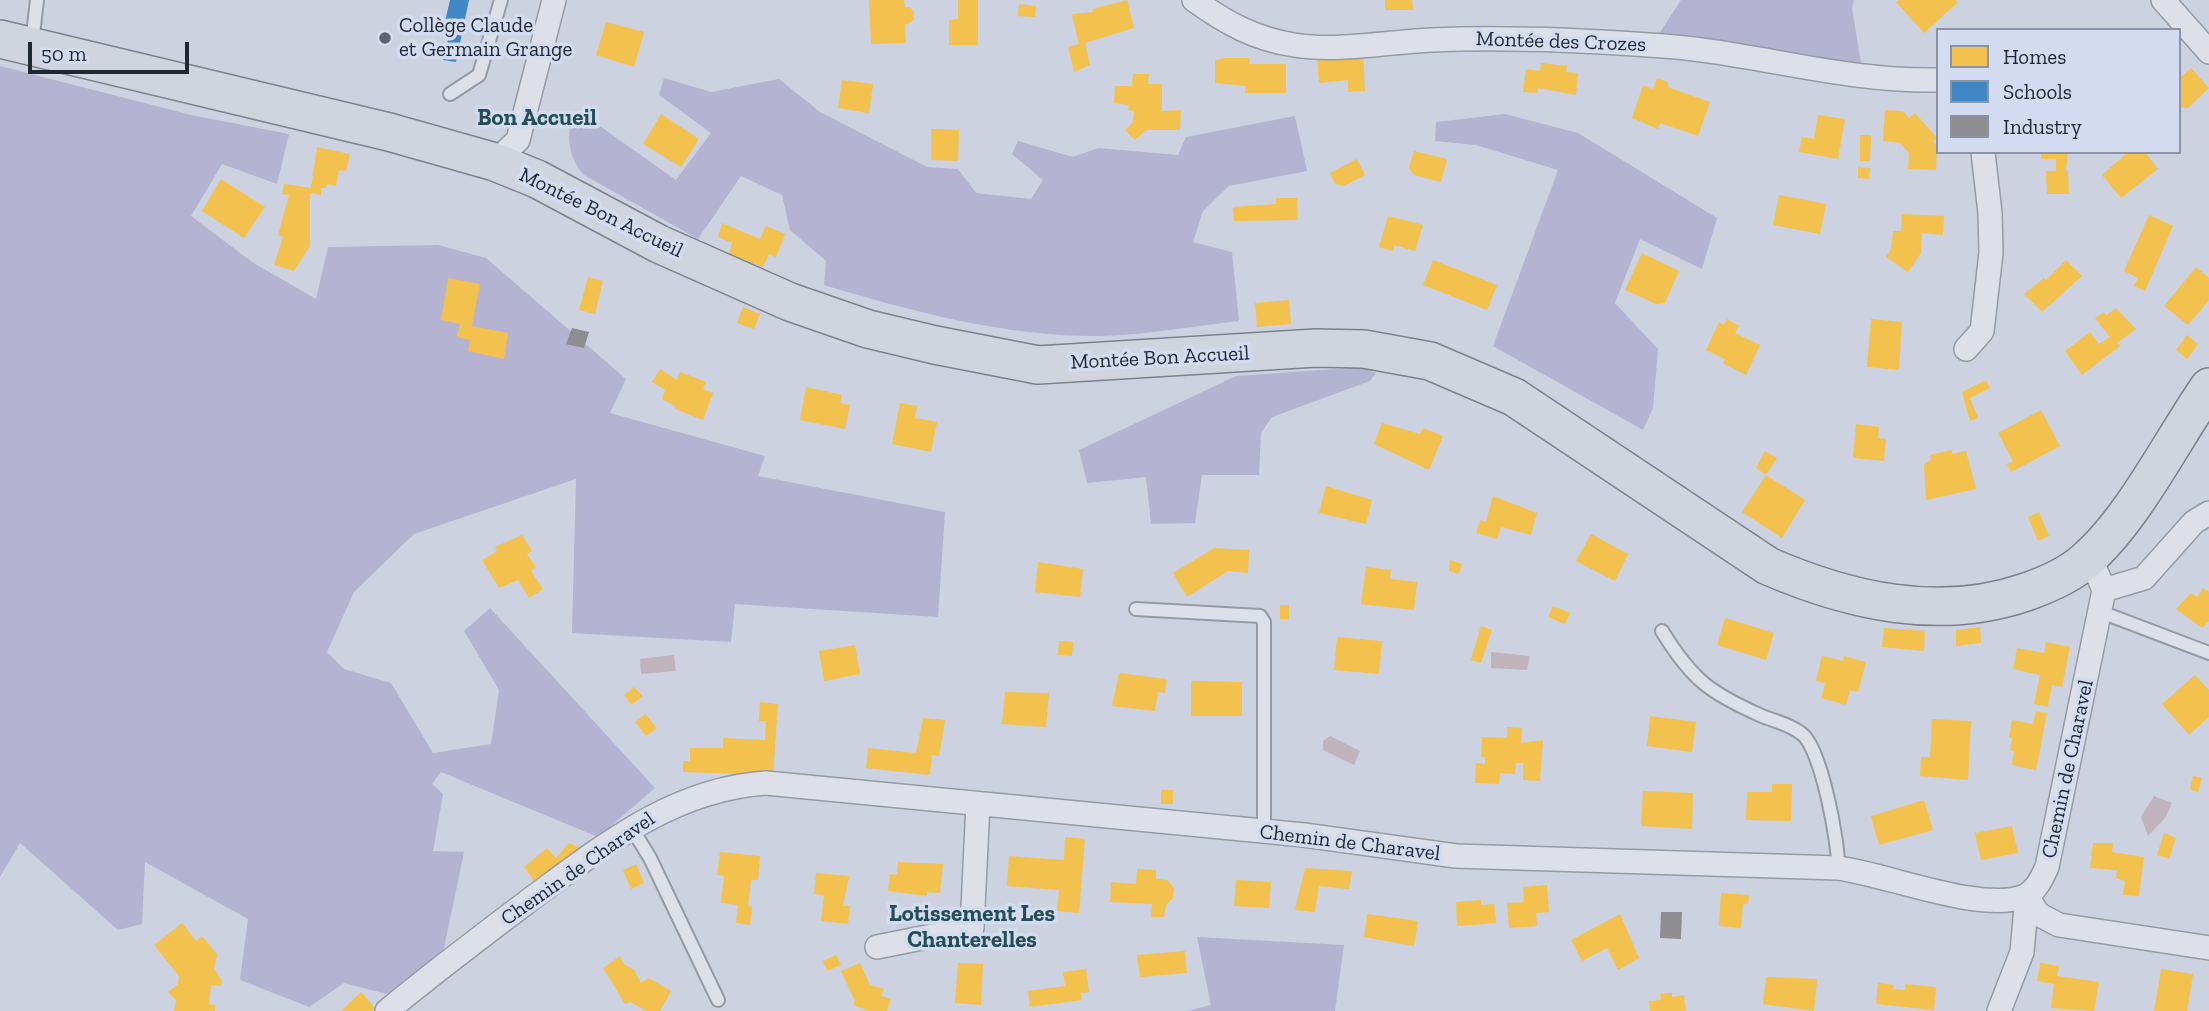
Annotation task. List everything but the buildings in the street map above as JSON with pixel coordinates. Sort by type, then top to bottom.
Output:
[{"type":"main road","name":"Montée Bon Accueil","points":[[16,43],[389,132],[495,162],[537,179],[659,244],[790,302],[869,329],[935,345],[1038,365],[1317,348],[1364,349],[1430,361],[1514,397],[1768,566],[1842,593],[1909,606],[1949,607],[1986,603],[2042,587],[2097,588],[2134,502],[2209,387]]},
{"type":"street","points":[[495,162],[519,140],[545,11],[554,0]]},
{"type":"street","name":"Montée des Crozes","points":[[1194,0],[1227,24],[1247,33],[1296,45],[1342,47],[1463,40],[1651,45],[1851,77],[1936,80]]},
{"type":"street","points":[[2163,0],[2181,28],[2209,52]]},
{"type":"street","points":[[1966,349],[1982,331],[1991,253],[1990,212],[1983,154]]},
{"type":"street","points":[[2097,588],[2144,578],[2194,522],[2209,513]]},
{"type":"street","name":"Chemin de Charavel","points":[[387,1011],[467,947],[631,827],[696,796],[755,784],[1264,832],[1456,856],[1838,867],[1990,902],[2027,896],[2040,883],[2047,867],[2097,588]]},
{"type":"street","points":[[877,947],[972,928],[978,804]]},
{"type":"street","points":[[2027,896],[2038,914],[2059,925],[2209,948]]},
{"type":"street","points":[[1999,1011],[2022,952],[2027,896]]},
{"type":"lane","points":[[16,43],[37,0]]},
{"type":"lane","points":[[450,94],[479,75],[501,0]]},
{"type":"lane","points":[[2097,588],[2209,653]]},
{"type":"lane","points":[[1136,609],[1261,616],[1264,622],[1264,832]]},
{"type":"lane","points":[[1662,631],[1683,666],[1700,682],[1725,699],[1802,733],[1813,747],[1836,832],[1838,867]]},
{"type":"lane","points":[[631,827],[650,858],[718,1000]]},
{"type":"shaded area","points":[[1681,0],[1854,0],[1852,8],[1862,69],[1657,37]]},
{"type":"shaded area","points":[[0,66],[191,115],[289,134],[277,184],[222,164],[191,216],[252,262],[316,299],[328,247],[438,245],[486,258],[626,379],[610,413],[765,456],[758,476],[945,512],[938,617],[735,604],[731,642],[572,633],[576,479],[414,534],[354,592],[327,652],[344,669],[391,683],[433,753],[491,744],[499,690],[464,631],[490,608],[655,788],[598,837],[441,772],[432,784],[443,794],[433,851],[464,852],[443,953],[387,994],[344,983],[309,1007],[240,980],[248,919],[145,862],[142,924],[118,930],[20,843],[0,877]]},
{"type":"shaded area","points":[[664,78],[711,92],[779,79],[820,112],[927,167],[958,169],[976,193],[1031,199],[1043,180],[1012,154],[1018,141],[1073,157],[1098,148],[1178,155],[1186,137],[1295,116],[1307,171],[1229,186],[1203,211],[1193,242],[1232,252],[1239,321],[1101,336],[995,327],[926,313],[824,285],[826,261],[790,230],[782,195],[741,176],[698,239],[584,175],[571,152],[569,135],[577,110],[676,180],[711,133],[659,95]]},
{"type":"shaded area","points":[[1505,114],[1578,133],[1717,218],[1702,269],[1640,239],[1615,303],[1658,349],[1653,408],[1643,430],[1493,346],[1558,170],[1476,145],[1435,141],[1436,122]]},
{"type":"shaded area","points":[[1363,367],[1376,373],[1370,381],[1272,417],[1261,433],[1259,475],[1202,475],[1195,523],[1151,524],[1146,477],[1087,483],[1079,450],[1236,376]]},
{"type":"shaded area","points":[[1491,652],[1530,656],[1527,670],[1491,668]]},
{"type":"shaded area","points":[[674,655],[676,671],[641,674],[640,659]]},
{"type":"shaded area","points":[[1330,736],[1360,751],[1354,765],[1323,750],[1323,741]]},
{"type":"shaded area","points":[[2154,796],[2172,803],[2165,818],[2148,836],[2141,817]]},
{"type":"shaded area","points":[[1197,937],[1344,945],[1335,1011],[1187,1011],[1211,1005]]},
{"type":"place","name":"Collège Claude et Germain Grange","points":[[385,38]]},
{"type":"district","name":"Bon Accueil","points":[[537,118]]},
{"type":"district","name":"Lotissement Les Chanterelles","points":[[972,927]]}]
